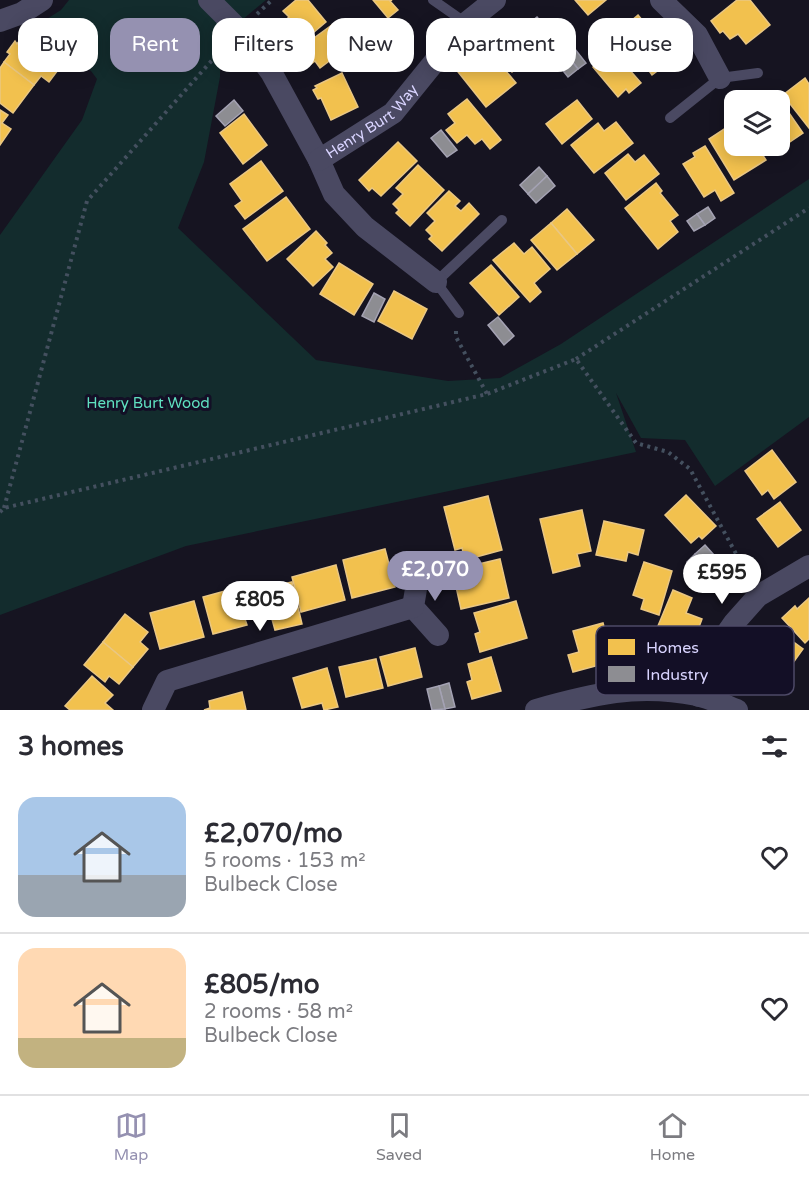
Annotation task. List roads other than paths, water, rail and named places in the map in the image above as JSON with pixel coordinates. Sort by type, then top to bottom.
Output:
[{"type":"street","points":[[0,21],[22,13],[42,0]]},
{"type":"street","name":"Henry Burt Way","points":[[209,0],[239,30],[272,72],[319,160],[334,194],[365,227],[436,282]]},
{"type":"street","name":"Henry Burt Way","points":[[471,18],[495,0]]},
{"type":"street","points":[[661,0],[697,35],[720,78]]},
{"type":"street","name":"Henry Burt Way","points":[[319,160],[393,113],[426,72]]},
{"type":"street","points":[[731,626],[758,596],[809,566]]},
{"type":"street","points":[[413,607],[419,571]]},
{"type":"street","points":[[413,607],[438,636]]},
{"type":"street","points":[[153,710],[167,681],[413,607]]},
{"type":"street","points":[[536,710],[596,694]]},
{"type":"street","points":[[691,695],[737,710]]},
{"type":"lane","points":[[433,0],[460,18]]},
{"type":"lane","points":[[670,118],[720,78],[758,73]]},
{"type":"lane","points":[[459,313],[436,282],[502,220]]},
{"type":"park label","name":"Henry Burt Wood","points":[[148,403]]}]
